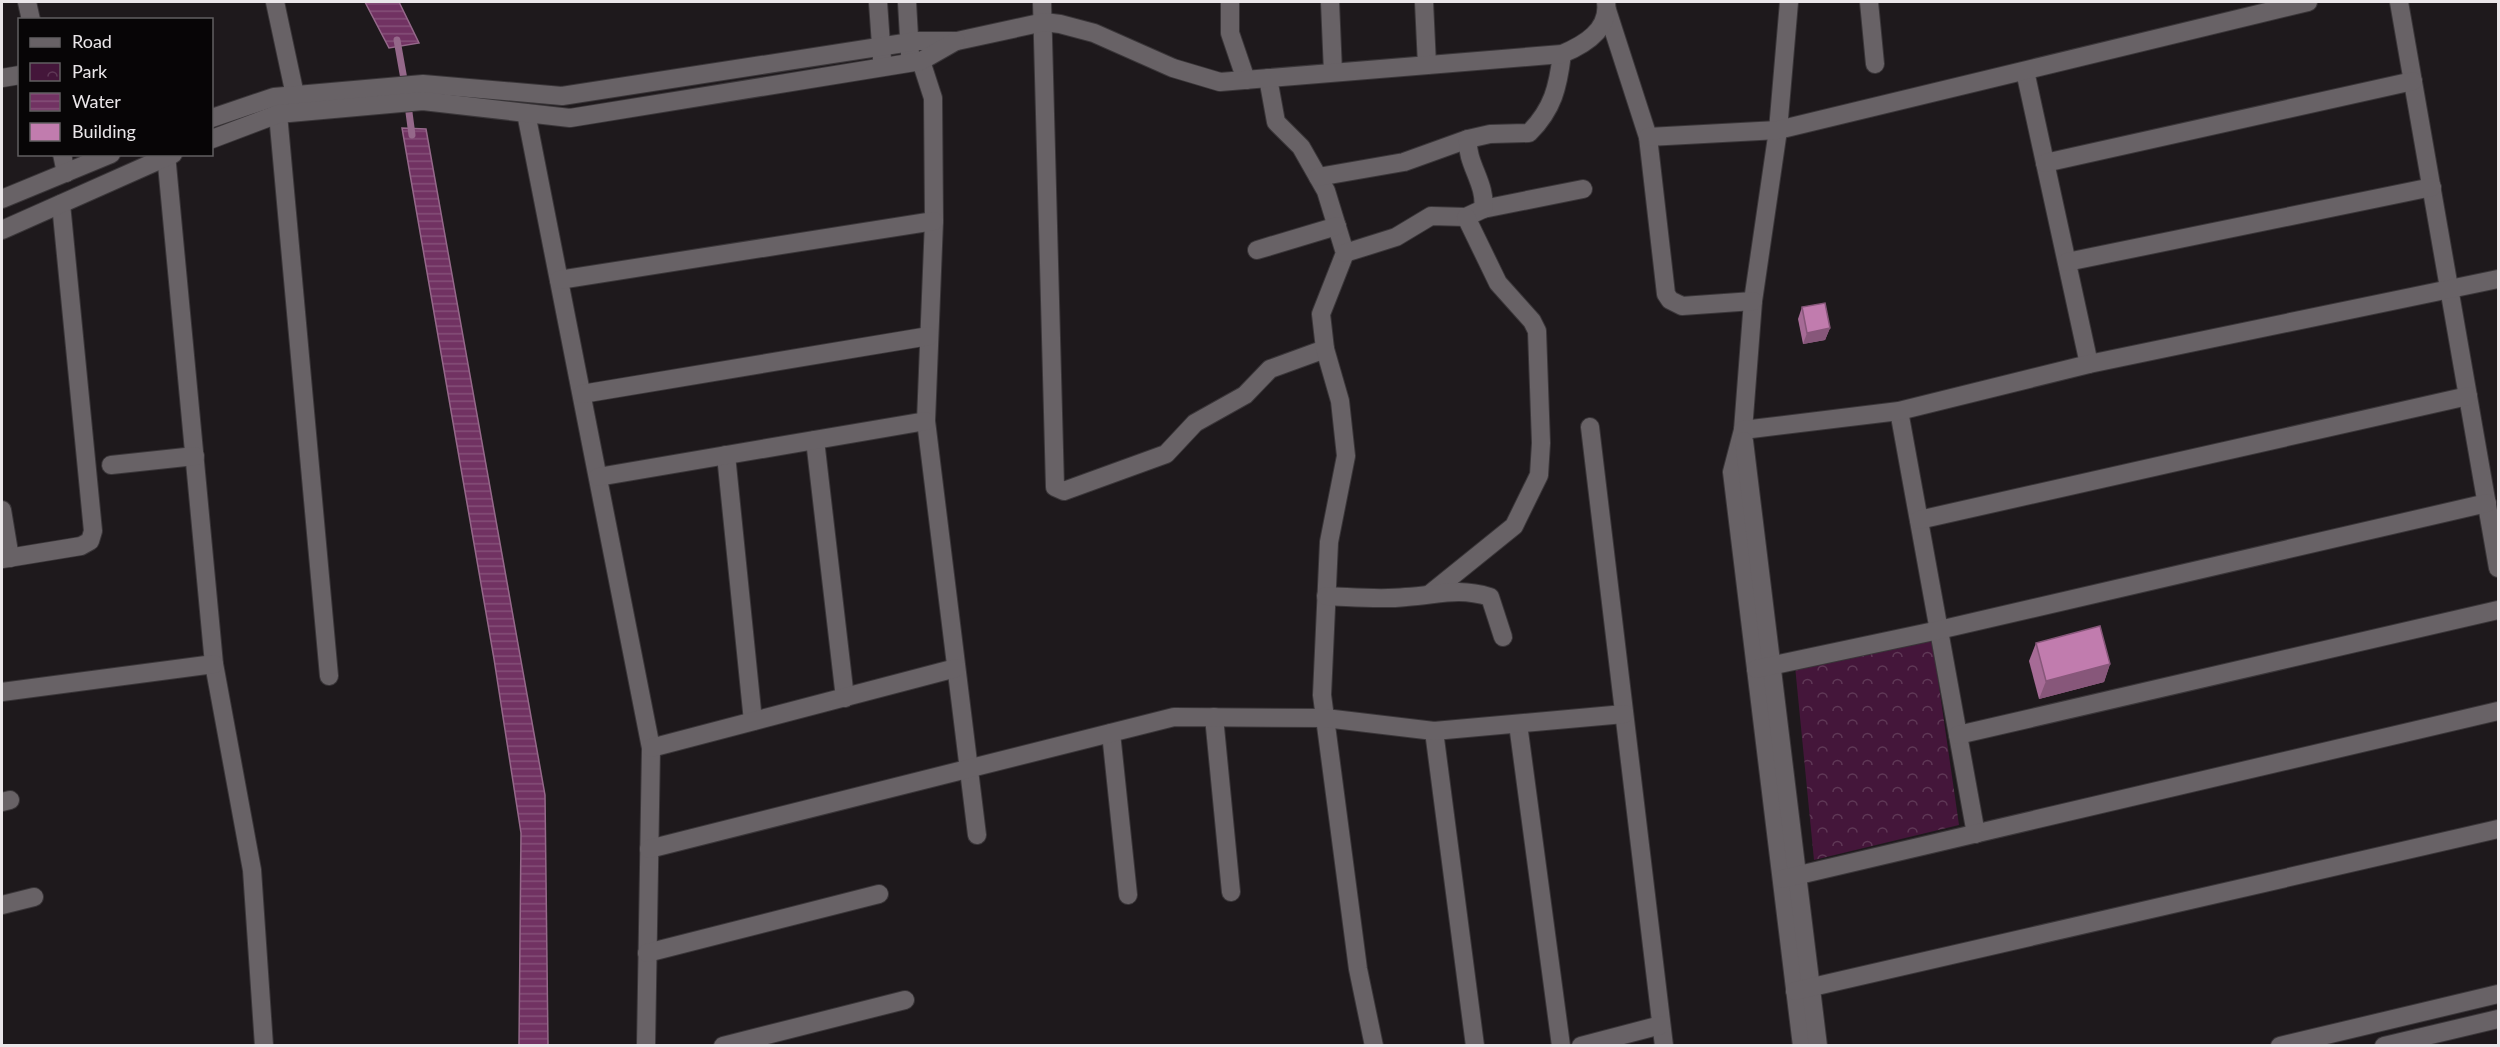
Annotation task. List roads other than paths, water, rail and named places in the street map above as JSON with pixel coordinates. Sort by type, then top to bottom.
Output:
[{"type":"street","points":[[27,2],[31,18]]},
{"type":"street","points":[[275,2],[295,95]]},
{"type":"street","points":[[878,2],[882,67]]},
{"type":"street","points":[[907,2],[910,42],[916,62],[933,99],[934,221],[926,422],[977,835]]},
{"type":"street","points":[[1042,2],[1055,487],[1064,491],[1166,454],[1195,423],[1245,395],[1270,369],[1325,349]]},
{"type":"street","points":[[1230,2],[1230,33],[1246,80]]},
{"type":"street","points":[[1330,2],[1333,72]]},
{"type":"street","points":[[1424,2],[1427,65]]},
{"type":"street","points":[[1790,2],[1778,130],[1753,301],[1743,430],[1732,472],[1764,667],[1790,878],[1803,990],[1802,1046]]},
{"type":"street","points":[[1869,2],[1875,64]]},
{"type":"street","points":[[1648,137],[1778,130],[2308,2]]},
{"type":"street","points":[[2399,2],[2499,568]]},
{"type":"street","points":[[1607,6],[1648,137],[1666,294],[1670,300],[1682,306],[1753,301]]},
{"type":"street","points":[[213,140],[278,114],[390,95],[423,92],[562,96],[910,42],[957,41],[1044,22],[1094,33],[1173,68],[1220,82],[1562,54],[1586,44],[1597,31],[1607,6]]},
{"type":"street","points":[[423,92],[526,113],[570,118],[916,62],[957,41]]},
{"type":"street","points":[[1318,177],[1404,162],[1468,139],[1490,134],[1529,133],[1546,116],[1559,78],[1562,54]]},
{"type":"street","points":[[2025,71],[2089,364]]},
{"type":"street","points":[[2,78],[18,75]]},
{"type":"street","points":[[1268,78],[1276,122],[1300,147],[1326,191],[1345,253],[1321,314],[1325,349],[1340,401],[1346,456],[1329,542],[1322,695],[1332,784],[1345,855],[1358,969],[1374,1046]]},
{"type":"street","points":[[2045,163],[2413,81]]},
{"type":"street","points":[[213,118],[274,97],[390,95]]},
{"type":"street","points":[[561,117],[562,96]]},
{"type":"street","points":[[526,113],[651,748],[646,1046]]},
{"type":"street","points":[[278,114],[329,676]]},
{"type":"street","points":[[1468,139],[1467,151],[1485,197],[1483,209]]},
{"type":"street","points":[[62,156],[66,173]]},
{"type":"street","points":[[2,199],[106,156]]},
{"type":"street","points":[[2,230],[166,156]]},
{"type":"street","points":[[168,156],[214,664],[252,870],[264,1046]]},
{"type":"street","points":[[2067,262],[2432,186]]},
{"type":"street","points":[[1345,253],[1395,237],[1431,216],[1466,217],[1483,209],[1583,189]]},
{"type":"street","points":[[2,510],[6,559],[81,546],[90,541],[93,531],[61,204]]},
{"type":"street","points":[[1431,593],[1514,526],[1539,475],[1541,442],[1537,332],[1532,321],[1498,283],[1466,217]]},
{"type":"street","points":[[560,280],[934,221]]},
{"type":"street","points":[[1257,250],[1337,226]]},
{"type":"street","points":[[1743,430],[1899,411],[2089,364],[2499,279]]},
{"type":"street","points":[[582,394],[929,336]]},
{"type":"street","points":[[1919,520],[2468,396]]},
{"type":"street","points":[[1899,411],[1976,834]]},
{"type":"street","points":[[598,477],[926,422]]},
{"type":"street","points":[[1590,427],[1664,1046]]},
{"type":"street","points":[[1743,430],[1764,667]]},
{"type":"street","points":[[815,440],[844,698]]},
{"type":"street","points":[[726,455],[753,721]]},
{"type":"street","points":[[111,465],[195,456]]},
{"type":"street","points":[[1764,667],[1939,630],[2487,503]]},
{"type":"street","points":[[1326,596],[1406,597],[1451,590],[1474,592],[1490,597],[1503,637]]},
{"type":"street","points":[[1958,735],[2499,610]]},
{"type":"street","points":[[2,692],[214,664]]},
{"type":"street","points":[[651,748],[956,668]]},
{"type":"street","points":[[1790,878],[2499,711]]},
{"type":"street","points":[[650,849],[1174,717],[1325,718],[1434,731],[1624,714]]},
{"type":"street","points":[[1214,717],[1231,891]]},
{"type":"street","points":[[1518,724],[1561,1046]]},
{"type":"street","points":[[1434,731],[1475,1046]]},
{"type":"street","points":[[1112,733],[1128,894]]},
{"type":"street","points":[[1803,990],[2499,829]]},
{"type":"street","points":[[647,953],[879,894]]},
{"type":"street","points":[[2,905],[34,897]]},
{"type":"street","points":[[1803,990],[1818,1046]]},
{"type":"street","points":[[2280,1046],[2499,994]]},
{"type":"street","points":[[723,1046],[905,1000]]},
{"type":"street","points":[[2384,1046],[2499,1018]]},
{"type":"street","points":[[1581,1046],[1661,1025]]},
{"type":"water","points":[[365,2],[399,2],[419,43],[389,48]]},
{"type":"water","points":[[402,128],[426,129],[545,795],[548,1045],[519,1045],[521,833],[494,659]]},
{"type":"waterway","points":[[397,40],[405,85]]},
{"type":"waterway","points":[[408,105],[412,135]]}]
